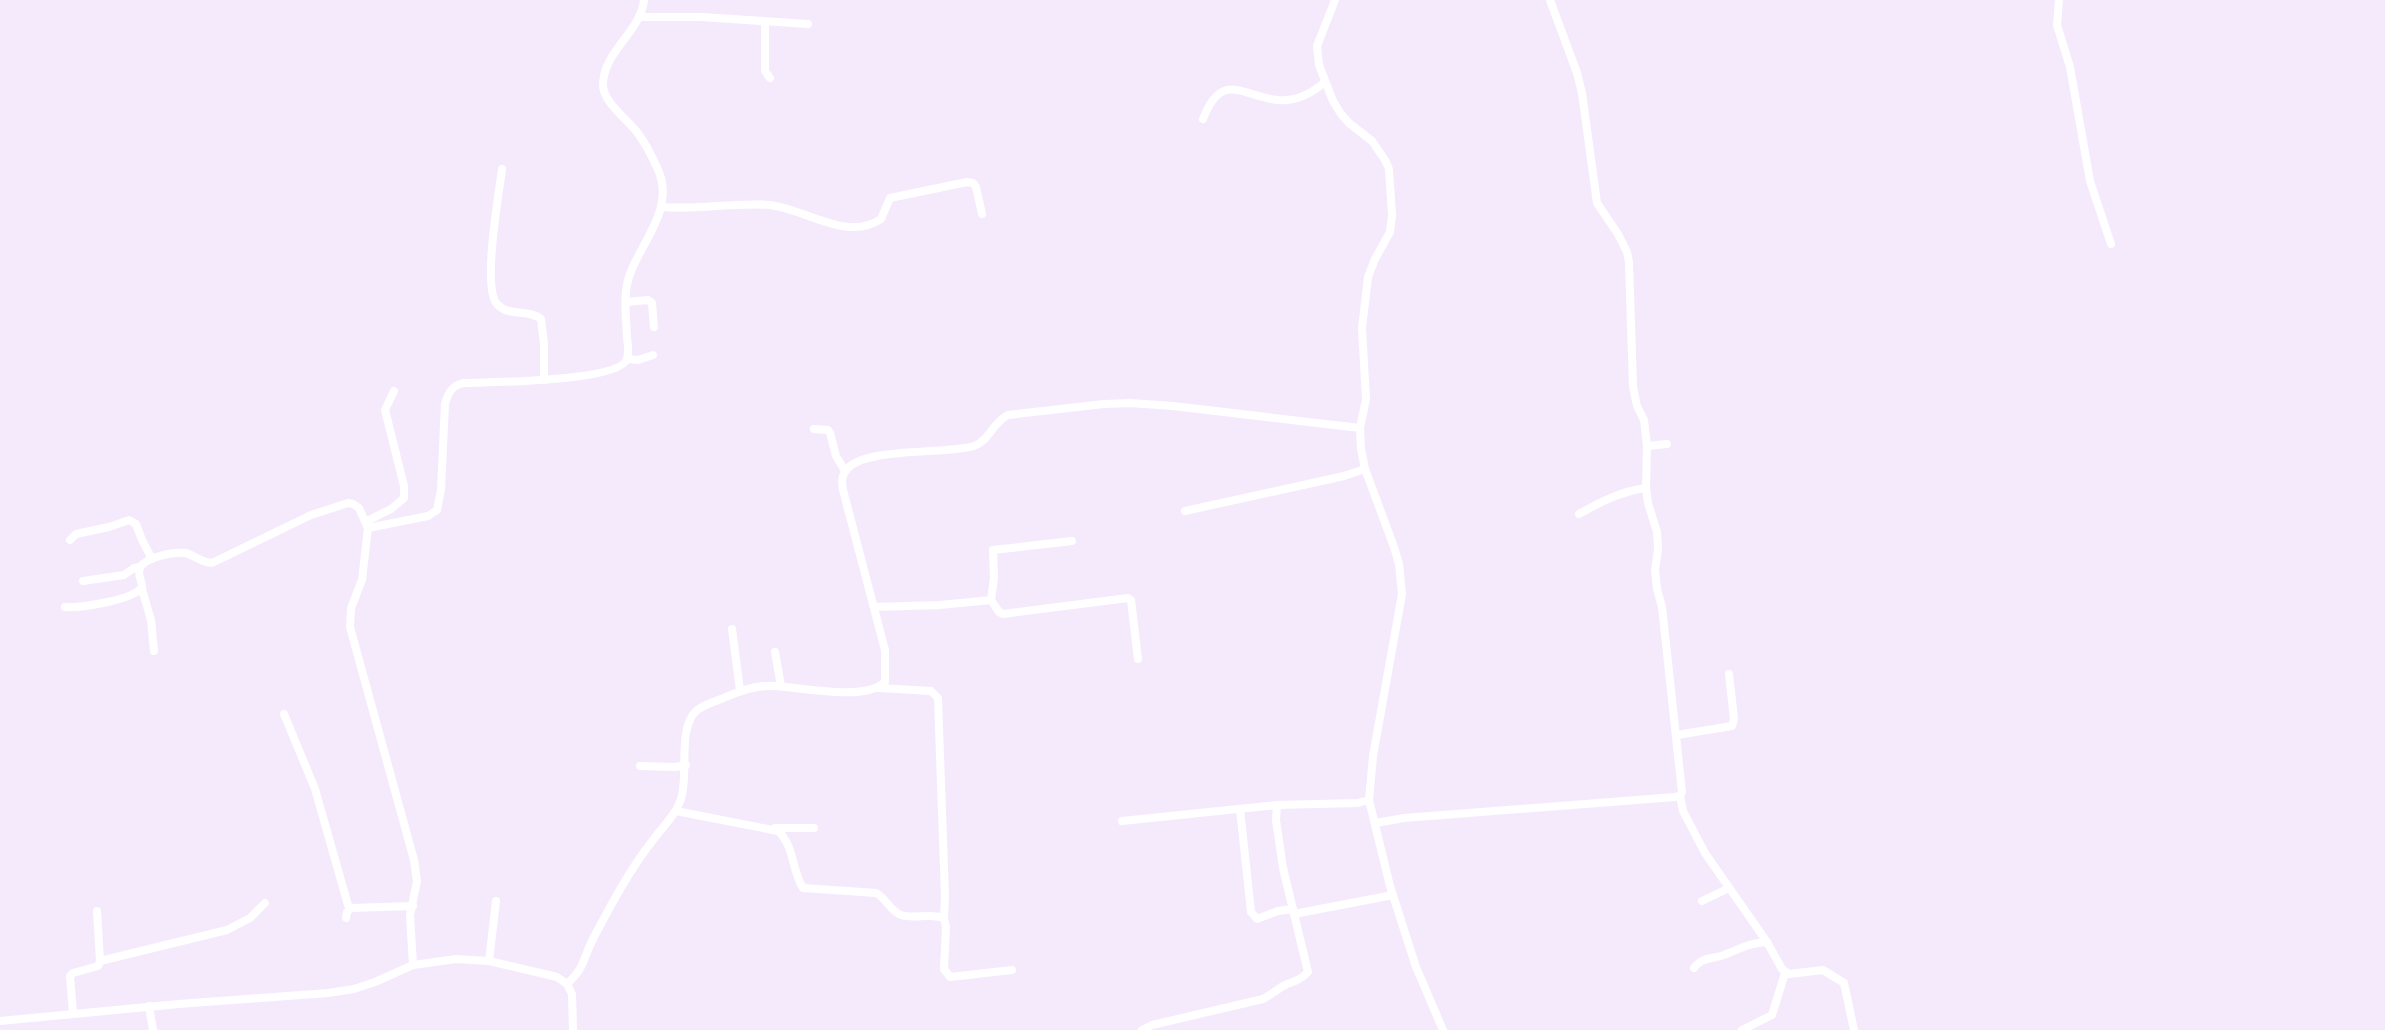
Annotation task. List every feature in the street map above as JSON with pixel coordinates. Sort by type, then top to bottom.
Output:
[{"type":"street","points":[[368,524],[428,516],[437,510],[441,500],[445,404],[447,394],[454,386],[464,383],[582,377],[614,370],[621,367],[627,359],[628,277],[662,207],[662,182],[638,133],[605,95],[603,82],[613,55],[639,17],[644,0]]},
{"type":"street","points":[[1335,0],[1317,46],[1319,65],[1341,114],[1372,141],[1382,154],[1389,169],[1392,215],[1390,232],[1372,264],[1363,305],[1362,352],[1366,399],[1360,428],[1365,469],[1399,564],[1402,594],[1373,756],[1369,800],[1393,895],[1416,968],[1443,1030]]},
{"type":"street","points":[[1550,0],[1582,93],[1597,203],[1627,252],[1633,387],[1637,406],[1644,420],[1647,446],[1646,488],[1658,540],[1655,570],[1662,607],[1677,735],[1682,792],[1680,796],[1683,811],[1693,831],[1785,973],[1772,1015],[1742,1030]]},
{"type":"street","points":[[2059,0],[2057,25],[2070,67],[2090,181],[2111,244]]},
{"type":"street","points":[[639,17],[701,16],[808,24]]},
{"type":"street","points":[[765,22],[765,71],[770,78]]},
{"type":"street","points":[[1203,119],[1208,105],[1222,92],[1234,89],[1279,100],[1295,99],[1314,91],[1325,82]]},
{"type":"street","points":[[502,170],[494,228],[490,284],[493,298],[502,308],[536,315],[541,319],[544,344],[543,380]]},
{"type":"street","points":[[662,207],[770,206],[843,227],[860,228],[881,219],[890,198],[973,183],[982,214]]},
{"type":"street","points":[[626,302],[648,300],[652,303],[654,327]]},
{"type":"street","points":[[627,359],[638,360],[652,355]]},
{"type":"street","points":[[368,524],[404,498],[404,486],[385,410],[394,391]]},
{"type":"street","points":[[879,688],[885,682],[886,676],[885,650],[842,481],[845,471],[857,461],[901,452],[948,450],[978,444],[995,423],[1008,415],[1104,404],[1173,406],[1360,428]]},
{"type":"street","points":[[814,429],[828,430],[836,456],[845,471]]},
{"type":"street","points":[[1647,446],[1667,444]]},
{"type":"street","points":[[1185,511],[1344,476],[1365,469]]},
{"type":"street","points":[[1579,514],[1598,503],[1631,490],[1646,488]]},
{"type":"street","points":[[84,581],[124,575],[152,559],[184,553],[212,563],[311,515],[348,503],[356,505],[368,524],[362,580],[351,608],[351,627],[414,860],[417,887],[410,929],[413,964]]},
{"type":"street","points":[[70,540],[76,534],[129,520],[136,524],[152,559]]},
{"type":"street","points":[[1072,541],[993,550],[994,578],[991,600],[1003,614],[1128,598],[1131,600],[1138,659]]},
{"type":"street","points":[[140,567],[142,589],[151,620],[154,651]]},
{"type":"street","points":[[65,607],[124,598],[142,589]]},
{"type":"street","points":[[874,607],[940,605],[991,600]]},
{"type":"street","points":[[732,629],[740,690]]},
{"type":"street","points":[[775,652],[781,686]]},
{"type":"street","points":[[1677,735],[1732,726],[1734,718],[1729,674]]},
{"type":"street","points":[[567,984],[584,965],[592,939],[651,842],[676,810],[684,787],[687,725],[694,714],[703,707],[740,690],[751,687],[781,686],[819,691],[879,688],[931,691],[938,698],[946,927],[944,969],[950,977],[1012,970]]},
{"type":"street","points":[[284,714],[315,789],[334,861],[348,905],[351,908]]},
{"type":"street","points":[[640,766],[686,765]]},
{"type":"street","points":[[1376,823],[1404,818],[1680,796]]},
{"type":"street","points":[[1122,821],[1277,805],[1358,803],[1369,800]]},
{"type":"street","points":[[1142,1030],[1152,1025],[1263,999],[1308,972],[1282,860],[1277,805]]},
{"type":"street","points":[[1240,809],[1251,912],[1257,919],[1278,911],[1294,911],[1393,895]]},
{"type":"street","points":[[676,810],[744,825],[770,828],[814,828]]},
{"type":"street","points":[[770,828],[778,831],[791,848],[803,888],[876,893],[900,914],[944,918]]},
{"type":"street","points":[[1702,901],[1729,888]]},
{"type":"street","points":[[489,961],[496,901]]},
{"type":"street","points":[[100,961],[227,930],[250,918],[265,903]]},
{"type":"street","points":[[346,918],[351,908],[413,906]]},
{"type":"street","points":[[73,1013],[70,976],[98,966],[100,961],[97,911]]},
{"type":"street","points":[[1694,968],[1698,961],[1728,954],[1744,945],[1767,942]]},
{"type":"street","points":[[0,1021],[149,1006],[328,993],[354,989],[375,982],[413,964],[456,959],[489,961],[557,977],[567,984],[572,994],[573,1030]]},
{"type":"street","points":[[1785,973],[1822,970],[1844,982],[1854,1030]]},
{"type":"street","points":[[149,1006],[153,1030]]}]
